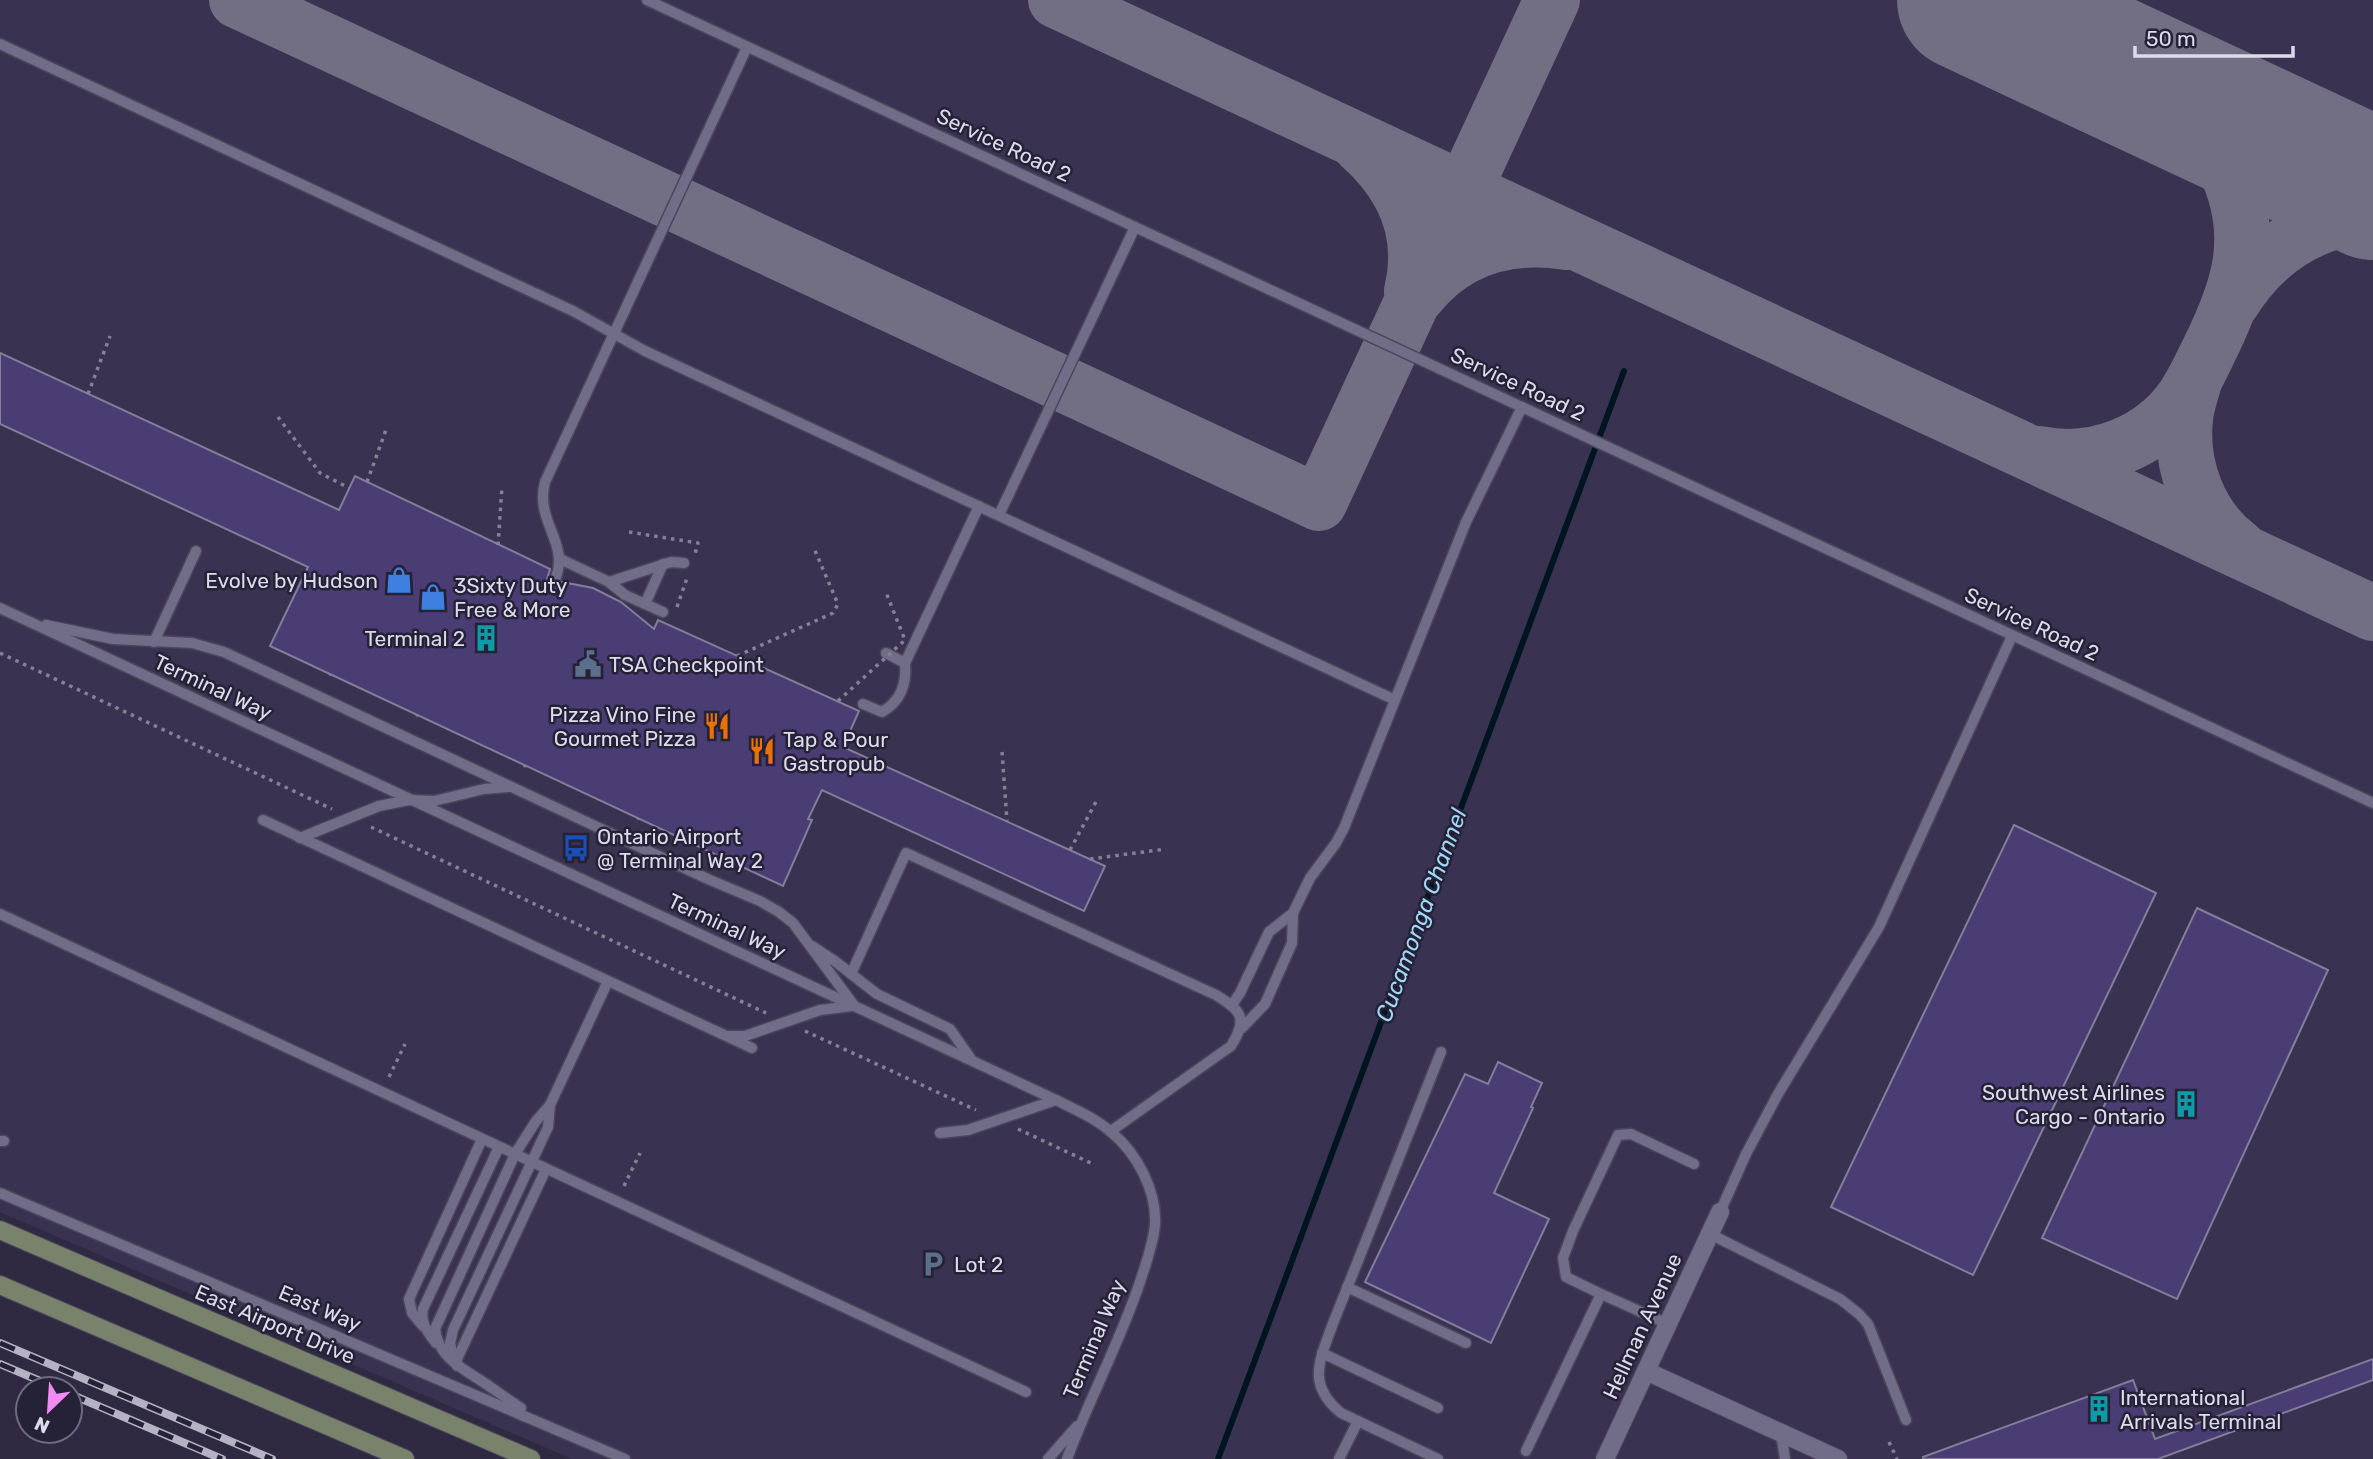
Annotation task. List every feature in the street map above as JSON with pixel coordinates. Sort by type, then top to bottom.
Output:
[{"type":"main road","name":"East Airport Drive","points":[[0,1230],[531,1459]]},
{"type":"main road","points":[[0,1284],[405,1459]]},
{"type":"street","name":"Hellman Avenue","points":[[1605,1459],[1720,1212]]},
{"type":"street","points":[[1646,1371],[1838,1459]]},
{"type":"lane","name":"Service Road 2","points":[[647,0],[2373,803]]},
{"type":"lane","points":[[0,44],[573,311],[645,351],[1395,700]]},
{"type":"lane","points":[[554,582],[560,559],[542,506],[545,482],[747,47]]},
{"type":"lane","points":[[999,515],[1135,227]]},
{"type":"lane","points":[[1111,1131],[1231,1046],[1242,1028],[1265,1004],[1292,943],[1293,914],[1310,878],[1344,828],[1466,522],[1522,407]]},
{"type":"lane","points":[[863,704],[882,712],[894,705],[907,679],[905,663],[979,506]]},
{"type":"lane","points":[[154,642],[196,551]]},
{"type":"lane","points":[[560,559],[609,582],[625,595],[663,612]]},
{"type":"lane","points":[[609,582],[663,564],[678,561],[684,563]]},
{"type":"lane","points":[[645,604],[663,564]]},
{"type":"lane","name":"Terminal Way","points":[[0,608],[972,1060],[1056,1100],[1111,1131],[1130,1151],[1146,1178],[1153,1200],[1155,1223],[1152,1247],[1132,1305],[1067,1459]]},
{"type":"lane","points":[[29,622],[113,639],[192,643],[224,652],[760,901],[793,923],[854,1006]]},
{"type":"lane","points":[[1720,1212],[1746,1154],[1778,1094],[1879,927],[2012,636]]},
{"type":"lane","points":[[886,653],[905,663]]},
{"type":"lane","points":[[300,838],[379,806],[409,800],[434,801],[502,786],[514,788]]},
{"type":"lane","points":[[263,820],[752,1048]]},
{"type":"lane","points":[[851,974],[906,853],[1216,995],[1232,1005],[1240,1017],[1242,1028]]},
{"type":"lane","points":[[0,914],[1026,1392]]},
{"type":"lane","points":[[1232,1005],[1269,932],[1293,914]]},
{"type":"lane","points":[[807,943],[877,994],[950,1029],[972,1060]]},
{"type":"lane","points":[[443,1352],[436,1339],[438,1320],[515,1154],[550,1105],[608,981]]},
{"type":"lane","points":[[723,1035],[745,1036],[820,1010],[854,1006]]},
{"type":"lane","points":[[1438,1459],[1341,1413],[1329,1403],[1317,1378],[1322,1353],[1347,1287],[1441,1052]]},
{"type":"lane","points":[[940,1133],[968,1130],[1056,1100]]},
{"type":"lane","points":[[457,1366],[450,1343],[453,1330],[548,1126],[550,1105]]},
{"type":"lane","points":[[1668,1324],[1566,1278],[1563,1258],[1618,1135],[1631,1135],[1693,1164]]},
{"type":"lane","points":[[482,1139],[409,1298],[412,1313],[457,1366],[540,1422]]},
{"type":"lane","points":[[424,1327],[423,1309],[499,1147]]},
{"type":"lane","points":[[457,1366],[457,1359],[546,1168]]},
{"type":"lane","name":"East Way","points":[[0,1193],[625,1459]]},
{"type":"lane","points":[[1710,1234],[1840,1299],[1859,1314],[1868,1324],[1906,1420]]},
{"type":"lane","points":[[1347,1287],[1466,1343]]},
{"type":"lane","points":[[1526,1451],[1601,1294]]},
{"type":"lane","points":[[1322,1353],[1438,1408]]},
{"type":"lane","points":[[1048,1459],[1081,1421]]},
{"type":"lane","points":[[1339,1459],[1358,1421]]},
{"type":"lane","points":[[1782,1433],[1785,1459]]},
{"type":"path","points":[[88,394],[110,336]]},
{"type":"path","points":[[278,417],[320,473],[349,488]]},
{"type":"path","points":[[367,482],[387,427]]},
{"type":"path","points":[[498,545],[502,488]]},
{"type":"path","points":[[737,656],[834,613],[838,604],[813,546]]},
{"type":"path","points":[[838,701],[905,640],[885,590]]},
{"type":"path","points":[[0,653],[1096,1165]]},
{"type":"path","points":[[1002,752],[1007,821]]},
{"type":"path","points":[[1070,850],[1098,798]]},
{"type":"path","points":[[1090,859],[1166,849]]},
{"type":"path","points":[[389,1077],[405,1044]]},
{"type":"path","points":[[624,1186],[640,1153]]},
{"type":"path","points":[[1889,1442],[1897,1459]]},
{"type":"shaded area","points":[[0,0],[2373,0],[2373,1459],[572,1459],[0,1212]]},
{"type":"building","name":"Terminal 2","points":[[0,353],[339,510],[355,476],[550,569],[546,583],[551,589],[559,588],[562,582],[593,588],[621,602],[654,629],[658,620],[859,711],[843,747],[1105,866],[1084,911],[822,790],[783,886],[270,646],[308,567],[0,424]]},
{"type":"building","points":[[2014,825],[2156,893],[1973,1275],[1831,1207]]},
{"type":"building","name":"Southwest Airlines Cargo - Ontario","points":[[2197,908],[2328,970],[2177,1299],[2042,1238]]},
{"type":"building","points":[[1498,1062],[1542,1083],[1494,1193],[1549,1219],[1491,1343],[1365,1282],[1465,1074],[1488,1084]]},
{"type":"building","name":"International Arrivals Terminal","points":[[2373,1359],[2373,1380],[2158,1459],[1923,1459],[2133,1380],[2155,1439]]},
{"type":"waterway","name":"Cucamonga Channel","points":[[1218,1459],[1624,371]]},
{"type":"taxiway","points":[[237,0],[1319,503],[1552,0]]},
{"type":"taxiway","points":[[1056,0],[2373,613]]},
{"type":"taxiway","points":[[2039,454],[2060,457],[2101,453],[2120,447],[2156,427],[2171,413],[2192,383],[2222,322],[2235,286],[2242,250],[2242,231],[2240,212],[2228,173],[2219,155],[2196,126],[2136,78]]},
{"type":"taxiway","points":[[1360,145],[1388,176],[1407,210],[1416,249],[1412,291]]},
{"type":"taxiway","points":[[2232,302],[2259,267],[2292,241],[2330,223],[2373,215]]},
{"type":"taxiway","points":[[1418,295],[1449,266],[1466,255],[1485,248],[1524,240],[1567,242]]},
{"type":"taxiway","points":[[2194,381],[2187,404],[2184,437],[2189,473],[2203,506],[2224,535],[2238,547]]},
{"type":"runway","points":[[1968,0],[2373,189]]},
{"type":"railway","points":[[0,1343],[272,1459]]},
{"type":"railway","points":[[0,1364],[26,1375]]},
{"type":"railway","points":[[84,1400],[222,1459]]},
{"type":"place","name":"Evolve by Hudson","points":[[399,580]]},
{"type":"place","name":"3Sixty Duty Free & More","points":[[433,597]]},
{"type":"place","name":"Terminal 2","points":[[486,638]]},
{"type":"place","name":"TSA Checkpoint","points":[[588,664]]},
{"type":"place","name":"Pizza Vino Fine Gourmet Pizza","points":[[717,726]]},
{"type":"place","name":"Tap & Pour Gastropub","points":[[762,751]]},
{"type":"place","name":"Ontario Airport @ Terminal Way 2","points":[[576,848]]},
{"type":"place","name":"Southwest Airlines Cargo - Ontario","points":[[2186,1104]]},
{"type":"place","name":"Lot 2","points":[[933,1264]]},
{"type":"place","name":"International Arrivals Terminal","points":[[2099,1409]]}]
